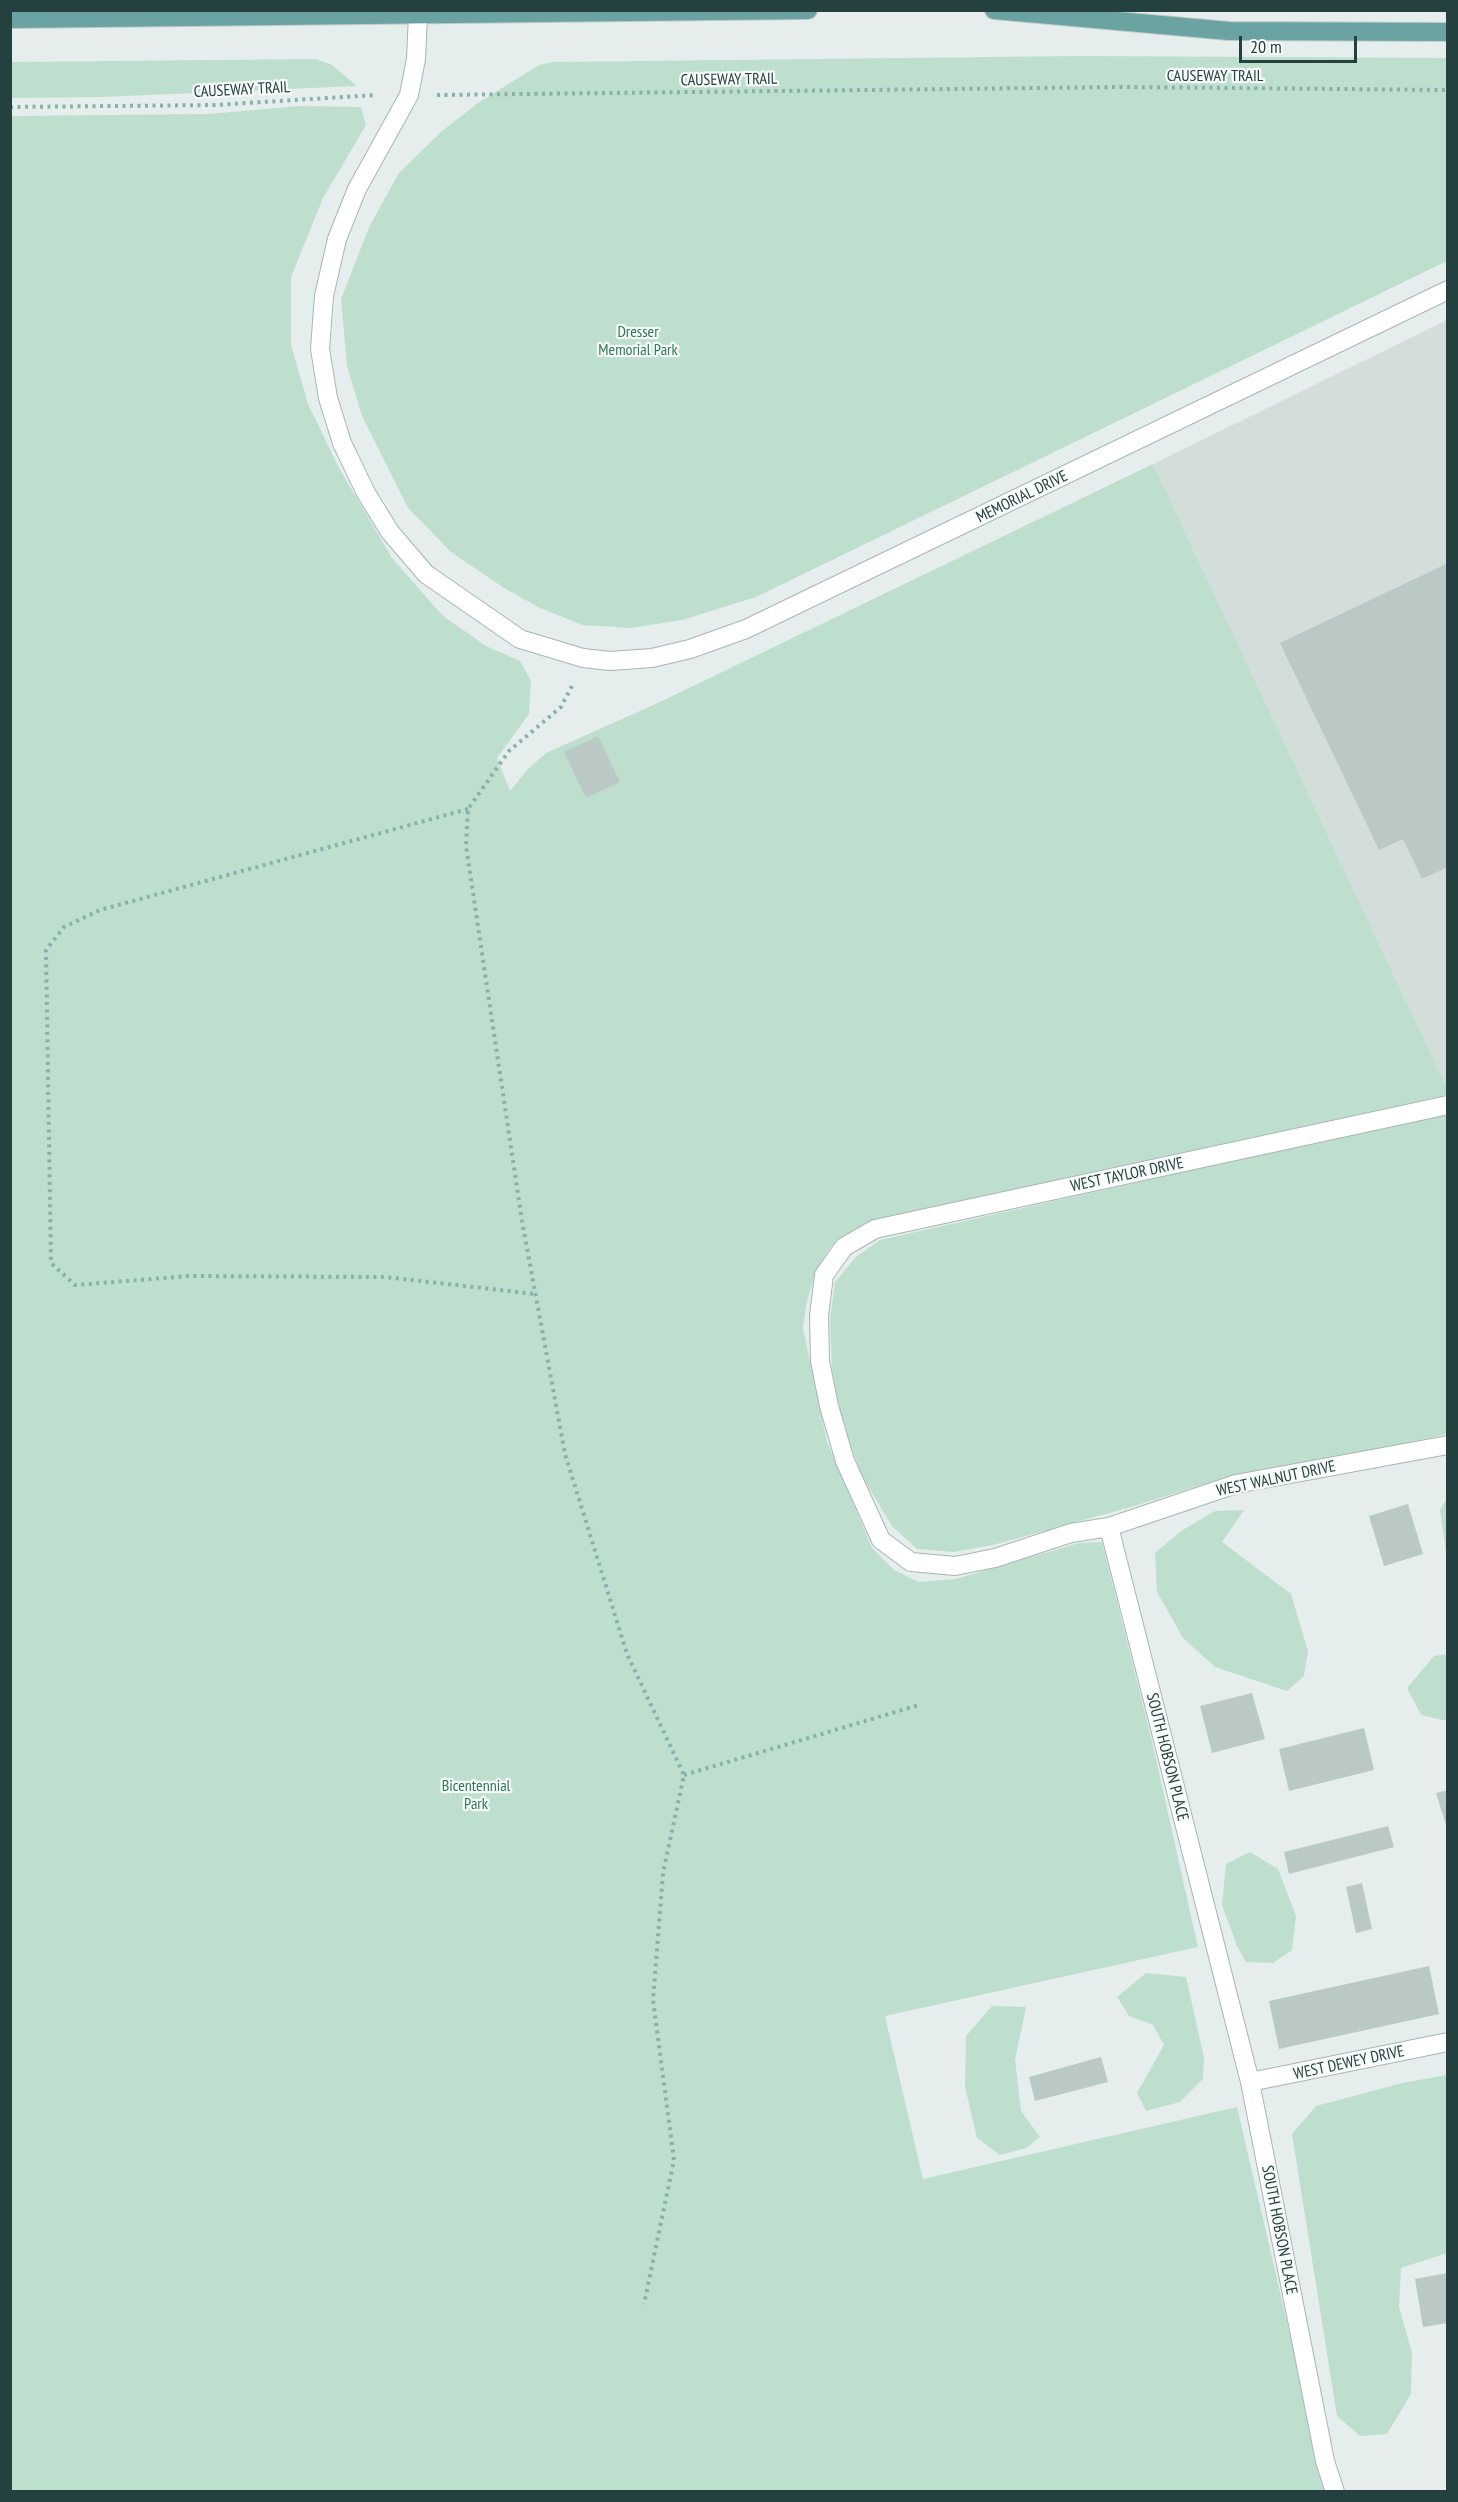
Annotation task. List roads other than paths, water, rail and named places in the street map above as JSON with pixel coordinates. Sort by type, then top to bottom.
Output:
[{"type":"main road","points":[[10,19],[808,10]]},
{"type":"main road","points":[[994,10],[1229,31],[1448,32]]},
{"type":"street","name":"MEMORIAL DRIVE","points":[[418,15],[416,59],[409,95],[357,189],[337,239],[324,296],[320,349],[328,398],[342,443],[366,493],[390,532],[426,574],[520,639],[583,658],[610,661],[652,658],[690,649],[746,629],[1448,290]]},
{"type":"street","name":"WEST TAYLOR DRIVE","points":[[1109,1527],[1071,1533],[995,1558],[955,1566],[911,1562],[881,1540],[845,1461],[829,1406],[820,1360],[819,1316],[824,1275],[844,1246],[875,1229],[1448,1105]]},
{"type":"street","name":"WEST WALNUT DRIVE","points":[[1109,1527],[1236,1484],[1448,1445]]},
{"type":"street","name":"SOUTH HOBSON PLACE","points":[[1109,1527],[1250,2082],[1325,2461],[1335,2492]]},
{"type":"street","name":"WEST DEWEY DRIVE","points":[[1250,2082],[1448,2042]]},
{"type":"park label","name":"Dresser Memorial Park","points":[[638,341]]},
{"type":"park label","name":"Bicentennial Park","points":[[476,1795]]}]
